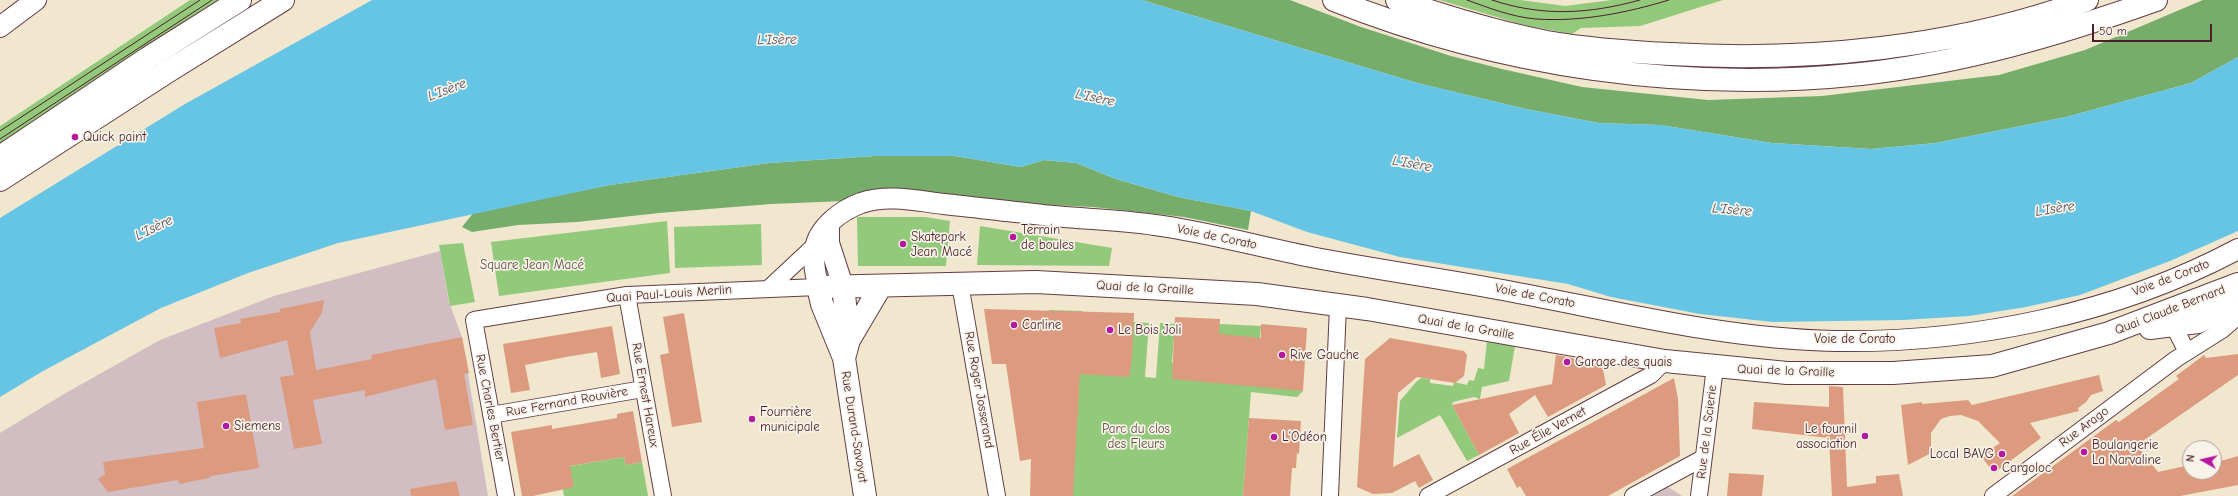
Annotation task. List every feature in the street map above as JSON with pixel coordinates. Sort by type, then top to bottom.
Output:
[{"type":"main road","points":[[0,156],[148,58],[240,0]]},
{"type":"main road","points":[[0,180],[167,72],[283,0]]},
{"type":"main road","points":[[1334,0],[1458,41],[1544,61],[1660,77],[1715,80],[1787,80],[1862,74],[1933,63],[2008,47],[2082,26],[2156,0]]},
{"type":"main road","points":[[1397,0],[1461,22],[1546,41],[1607,51],[1717,57],[1788,56],[1861,50],[1930,40],[2000,26],[2087,0]]},
{"type":"main road","name":"Quai de la Graille","points":[[818,287],[1036,282],[1257,294],[1338,306],[1665,361],[1787,373],[1893,373],[1992,366],[2109,333]]},
{"type":"main road","name":"Quai Claude Bernard","points":[[2109,333],[2238,284]]},
{"type":"main road","points":[[843,286],[846,349]]},
{"type":"main road","points":[[846,349],[881,286]]},
{"type":"main road","name":"Rue Durand-Savoyat","points":[[818,287],[822,304],[846,349],[865,496]]},
{"type":"main road","name":"Quai Claude Bernard","points":[[2109,333],[2198,322],[2238,303]]},
{"type":"street","points":[[0,27],[36,0]]},
{"type":"street","name":"Voie de Corato","points":[[818,287],[814,264],[815,245],[821,232],[828,224],[857,204],[887,198],[1052,216],[1120,220],[1198,232],[1320,259],[1499,289],[1673,324],[1756,336],[1833,341],[1947,336],[2040,321],[2121,298],[2193,270],[2238,249]]},
{"type":"street","points":[[828,224],[829,243],[843,286]]},
{"type":"street","name":"Voie de Corato","points":[[769,288],[815,245]]},
{"type":"street","name":"Rue Roger Josserand","points":[[960,284],[997,496]]},
{"type":"street","name":"Quai Paul-Louis Merlin","points":[[474,320],[627,295],[818,287]]},
{"type":"street","name":"Rue Arago","points":[[2180,352],[2216,293]]},
{"type":"street","name":"Rue Ernest Hareux","points":[[627,295],[663,496]]},
{"type":"street","points":[[1330,496],[1338,306]]},
{"type":"street","name":"Rue Arago","points":[[1993,496],[2180,352],[2222,330],[2238,316]]},
{"type":"street","name":"Rue Charles Bertier","points":[[474,320],[506,496]]},
{"type":"street","points":[[2198,322],[2222,330],[2238,328]]},
{"type":"street","points":[[2172,325],[2180,352]]},
{"type":"street","name":"Rue Élie Vernet","points":[[1428,496],[1651,375],[1665,361]]},
{"type":"street","name":"Rue de la Scierie","points":[[1699,496],[1715,367]]},
{"type":"street","name":"Rue Fernand Rouvière","points":[[491,415],[643,389]]},
{"type":"street","points":[[1632,496],[1703,458]]},
{"type":"shaded area","points":[[440,251],[449,302],[462,337],[488,496],[0,496],[0,433],[64,394],[160,340],[274,296]]},
{"type":"shaded area","points":[[1668,487],[1682,496],[1652,496]]},
{"type":"green space","points":[[190,0],[225,0],[0,148],[0,126]]},
{"type":"green space","points":[[1142,0],[1290,0],[1361,27],[1451,56],[1502,69],[1582,87],[1708,100],[1822,96],[1999,75],[2085,50],[2203,0],[2238,0],[2238,57],[2191,83],[2066,117],[1936,143],[1871,149],[1772,143],[1660,125],[1599,123],[1526,109],[1417,83]]},
{"type":"green space","points":[[1439,0],[1520,0],[1565,6],[1612,0],[1723,0],[1640,26],[1581,28],[1572,34],[1524,25]]},
{"type":"green space","points":[[875,156],[955,156],[1021,167],[1044,160],[1076,163],[1116,179],[1178,197],[1251,211],[1248,230],[1184,217],[1093,207],[1007,203],[878,189],[845,201],[771,204],[659,213],[577,222],[518,225],[472,232],[462,227],[474,212],[610,185],[769,163]]},
{"type":"green space","name":"Skatepark Jean Macé","points":[[857,217],[925,217],[950,221],[946,266],[858,266]]},
{"type":"green space","name":"Square Jean Macé","points":[[667,221],[670,273],[499,296],[491,242]]},
{"type":"green space","points":[[761,224],[762,265],[675,268],[674,227]]},
{"type":"green space","name":"Terrain de boules","points":[[980,226],[1112,248],[1109,266],[977,265]]},
{"type":"green space","points":[[463,243],[475,302],[450,306],[439,245]]},
{"type":"green space","name":"Parc du clos des Fleurs","points":[[1049,310],[1082,311],[1079,363],[1133,322],[1149,323],[1145,377],[1156,378],[1160,323],[1175,324],[1172,363],[1217,366],[1219,324],[1261,326],[1257,371],[1303,375],[1303,391],[1297,397],[1251,392],[1243,496],[1073,496],[1046,370]]},
{"type":"green space","points":[[1487,341],[1515,346],[1509,381],[1482,387],[1480,399],[1474,397],[1453,402],[1452,405],[1479,455],[1467,461],[1440,415],[1397,438],[1400,401],[1416,382],[1421,378],[1430,379],[1430,383],[1453,386],[1454,382],[1467,385],[1469,380],[1474,381],[1478,368],[1484,369]]},
{"type":"green space","points":[[624,457],[626,465],[642,462],[648,496],[564,496],[559,468]]},
{"type":"water","name":"L'Isère","points":[[372,0],[1142,0],[1417,83],[1526,109],[1599,123],[1660,125],[1772,143],[1871,149],[1936,143],[2066,117],[2191,83],[2238,57],[2238,231],[2170,261],[2080,295],[2026,307],[1969,316],[1903,320],[1773,322],[1700,314],[1611,297],[1568,284],[1400,257],[1307,232],[1251,211],[1178,197],[1116,179],[1076,163],[1044,160],[1021,167],[955,156],[875,156],[769,163],[610,185],[338,243],[248,273],[161,308],[43,371],[0,397],[0,218],[185,104]]},
{"type":"building","points":[[324,300],[322,313],[310,332],[316,370],[372,359],[371,355],[462,337],[469,373],[464,374],[473,425],[445,430],[436,379],[365,397],[365,390],[313,400],[322,444],[294,449],[280,377],[294,375],[287,340],[220,358],[214,328],[241,323],[240,319],[280,312],[280,309]]},
{"type":"building","points":[[984,309],[1134,313],[1132,359],[1129,377],[1080,374],[1073,496],[1030,496],[1031,459],[1020,461],[1006,364],[992,364]]},
{"type":"building","points":[[684,313],[702,422],[672,427],[660,355],[669,353],[663,317]]},
{"type":"building","points":[[1175,317],[1220,319],[1219,334],[1261,338],[1261,324],[1307,328],[1303,391],[1172,379]]},
{"type":"building","points":[[612,326],[620,374],[601,378],[597,352],[566,357],[525,365],[530,390],[511,393],[503,344]]},
{"type":"building","points":[[1390,338],[1464,351],[1467,355],[1464,376],[1455,383],[1417,377],[1398,393],[1393,467],[1419,454],[1433,480],[1419,488],[1415,481],[1392,493],[1373,494],[1357,487],[1365,359]]},
{"type":"building","points":[[2238,354],[2238,375],[2137,445],[2158,472],[2182,467],[2182,480],[2222,480],[2222,461],[2238,456],[2238,485],[2180,496],[2012,496],[2116,420],[2119,422],[2179,379],[2176,376],[2204,355],[2206,358]]},
{"type":"building","points":[[1556,355],[1602,364],[1606,385],[1548,417],[1535,395],[1509,414],[1519,433],[1479,455],[1452,405],[1552,384]]},
{"type":"building","points":[[2099,375],[2103,391],[2091,395],[2086,402],[2078,408],[2079,411],[2030,423],[2041,438],[1994,473],[1981,456],[2000,443],[1978,421],[1961,415],[1941,419],[1931,433],[1931,453],[1908,465],[1901,405],[1922,402],[1922,404],[1968,400],[1972,405]]},
{"type":"building","points":[[1674,378],[1678,399],[1680,456],[1608,496],[1526,496],[1520,486],[1517,488],[1507,469]]},
{"type":"building","points":[[1829,386],[1843,387],[1847,487],[1876,483],[1876,476],[1899,474],[1903,496],[1832,496],[1829,438],[1752,429],[1754,402],[1829,407]]},
{"type":"building","name":"Siemens","points":[[246,394],[259,468],[211,476],[209,478],[179,484],[178,480],[108,492],[98,479],[105,474],[103,462],[204,448],[197,402]]},
{"type":"building","points":[[633,411],[642,462],[626,465],[624,457],[570,466],[574,487],[533,496],[522,496],[511,432],[552,425],[552,429],[617,418],[617,414]]},
{"type":"building","name":"L'Odéon","points":[[1249,418],[1301,421],[1299,454],[1297,453],[1296,468],[1292,468],[1290,496],[1243,496]]},
{"type":"building","points":[[1729,473],[1764,475],[1762,496],[1727,496]]},
{"type":"building","points":[[456,481],[460,496],[411,496],[410,489]]},
{"type":"tram line","points":[[0,131],[200,0]]},
{"type":"tram line","points":[[0,139],[212,0]]},
{"type":"tram line","points":[[1467,0],[1501,12],[1518,16],[1553,20],[1603,16],[1669,0]]},
{"type":"tram line","points":[[1492,0],[1529,9],[1566,12],[1603,8],[1640,0]]},
{"type":"place","name":"Quick paint","points":[[75,137]]},
{"type":"place","name":"Terrain de boules","points":[[1013,237]]},
{"type":"place","name":"Skatepark Jean Macé","points":[[903,244]]},
{"type":"place","name":"Carline","points":[[1014,325]]},
{"type":"place","name":"Le Bois Joli","points":[[1110,330]]},
{"type":"place","name":"Rive Gauche","points":[[1282,355]]},
{"type":"place","name":"Garage des quais","points":[[1567,362]]},
{"type":"place","name":"Fourrière municipale","points":[[752,419]]},
{"type":"place","name":"Siemens","points":[[226,426]]},
{"type":"place","name":"Le fournil association","points":[[1865,436]]},
{"type":"place","name":"L'Odéon","points":[[1274,437]]},
{"type":"place","name":"Boulangerie La Narvaline","points":[[2084,452]]},
{"type":"place","name":"Local BAVG","points":[[2002,454]]},
{"type":"place","name":"Cargoloc","points":[[1994,468]]}]
